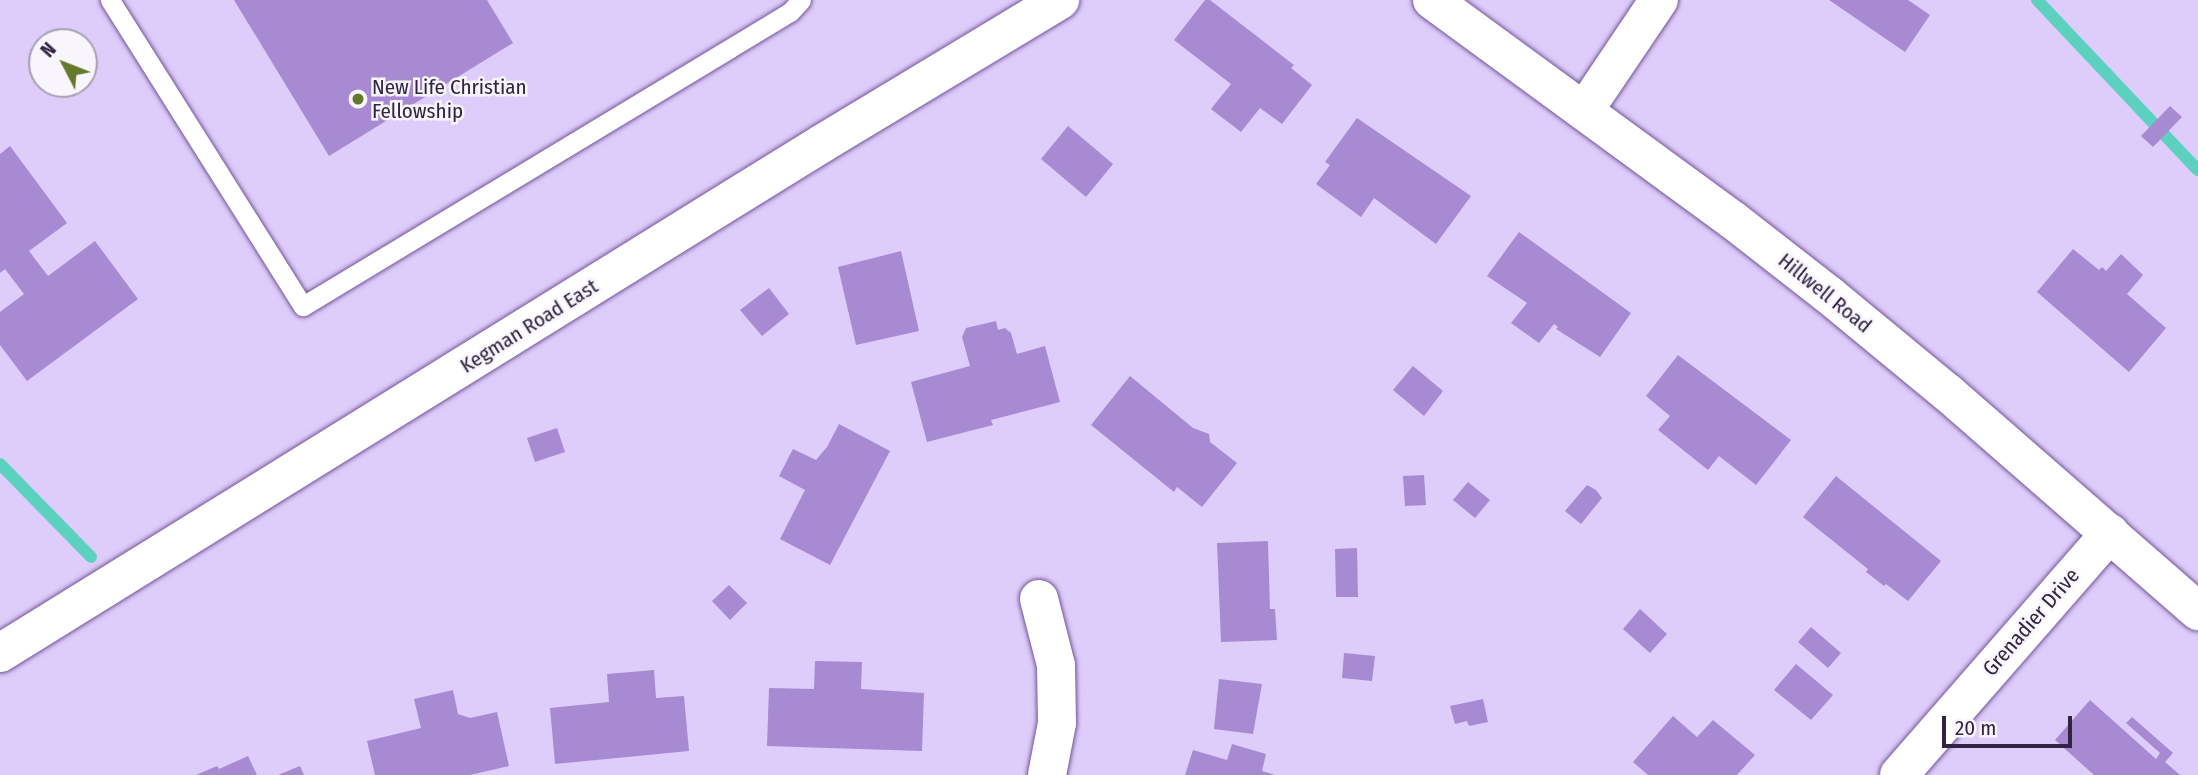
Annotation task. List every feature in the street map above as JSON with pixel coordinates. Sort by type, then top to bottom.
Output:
[{"type":"street","name":"Kegman Road East","points":[[0,653],[811,150],[1060,0]]},
{"type":"street","name":"Hillwell Road","points":[[1432,0],[1829,295],[2198,611]]},
{"type":"street","points":[[1584,111],[1659,0]]},
{"type":"street","name":"Grenadier Drive","points":[[1899,775],[2110,533]]},
{"type":"street","points":[[1039,599],[1056,665],[1057,723],[1047,775]]},
{"type":"lane","points":[[110,0],[303,306],[790,12],[801,0]]},
{"type":"building","name":"New Life Christian Fellowship","points":[[234,0],[487,0],[513,43],[329,156]]},
{"type":"building","points":[[1205,0],[1210,0],[1294,65],[1291,68],[1312,85],[1282,124],[1260,108],[1241,132],[1211,109],[1231,84],[1174,40]]},
{"type":"building","points":[[1829,0],[1908,0],[1930,15],[1905,52]]},
{"type":"building","points":[[2170,106],[2182,117],[2153,147],[2141,136]]},
{"type":"building","points":[[1357,118],[1471,196],[1436,244],[1374,198],[1361,217],[1316,184],[1330,165],[1325,162]]},
{"type":"building","points":[[1068,126],[1113,164],[1086,197],[1041,159]]},
{"type":"building","points":[[10,146],[67,223],[29,251],[48,276],[95,241],[138,299],[27,381],[0,345],[0,312],[24,294],[5,269],[0,273],[0,154]]},
{"type":"building","points":[[1519,232],[1631,313],[1600,357],[1556,329],[1558,327],[1554,324],[1539,343],[1511,323],[1527,303],[1487,276]]},
{"type":"building","points":[[2073,249],[2099,270],[2102,267],[2106,271],[2121,254],[2143,275],[2127,294],[2166,328],[2129,372],[2037,292]]},
{"type":"building","points":[[901,251],[919,331],[856,345],[838,267]]},
{"type":"building","points":[[769,288],[789,314],[762,336],[740,310]]},
{"type":"building","points":[[996,321],[998,330],[1005,328],[1011,333],[1017,354],[1045,346],[1060,402],[991,420],[993,425],[927,442],[911,382],[970,366],[962,337],[966,328]]},
{"type":"building","points":[[1678,355],[1791,440],[1756,485],[1719,456],[1708,470],[1658,430],[1670,416],[1646,396]]},
{"type":"building","points":[[1413,366],[1443,391],[1424,416],[1393,390]]},
{"type":"building","points":[[1130,376],[1193,428],[1209,434],[1210,442],[1237,463],[1202,507],[1177,487],[1174,492],[1091,425]]},
{"type":"building","points":[[839,424],[890,451],[830,565],[780,539],[805,490],[779,476],[793,449],[816,460],[827,447]]},
{"type":"building","points":[[557,428],[565,452],[535,462],[527,438]]},
{"type":"building","points":[[1424,475],[1426,505],[1405,506],[1403,476]]},
{"type":"building","points":[[1836,476],[1941,561],[1908,601],[1866,572],[1868,569],[1803,517]]},
{"type":"building","points":[[1468,482],[1490,500],[1475,518],[1453,500]]},
{"type":"building","points":[[1587,485],[1596,490],[1602,498],[1581,524],[1565,511]]},
{"type":"building","points":[[1268,541],[1270,609],[1275,609],[1277,640],[1221,642],[1217,543]]},
{"type":"building","points":[[1357,548],[1358,597],[1336,597],[1335,549]]},
{"type":"building","points":[[729,585],[747,603],[730,620],[712,601]]},
{"type":"building","points":[[1640,609],[1667,634],[1650,653],[1623,629]]},
{"type":"building","points":[[1811,627],[1841,653],[1828,668],[1798,642]]},
{"type":"building","points":[[1344,653],[1375,656],[1372,681],[1342,678]]},
{"type":"building","points":[[815,661],[862,662],[861,689],[924,693],[922,751],[767,746],[769,688],[814,689]]},
{"type":"building","points":[[1796,664],[1833,695],[1811,720],[1774,690]]},
{"type":"building","points":[[654,670],[656,698],[684,696],[689,751],[555,764],[550,708],[609,702],[607,674]]},
{"type":"building","points":[[1219,679],[1262,684],[1253,734],[1214,729]]},
{"type":"building","points":[[453,690],[458,714],[470,718],[497,712],[509,766],[470,775],[375,775],[367,741],[421,728],[414,699]]},
{"type":"building","points":[[1483,699],[1488,722],[1469,726],[1467,721],[1455,724],[1450,706]]},
{"type":"building","points":[[2090,700],[2156,759],[2160,753],[2126,723],[2132,717],[2173,753],[2165,762],[2180,775],[2094,775],[2055,740]]},
{"type":"building","points":[[1673,716],[1697,737],[1713,720],[1755,755],[1737,775],[1648,775],[1633,762]]},
{"type":"building","points":[[1232,744],[1266,754],[1262,771],[1275,775],[1185,775],[1193,750],[1227,760]]},
{"type":"building","points":[[248,756],[257,775],[196,775],[217,766],[219,769]]},
{"type":"building","points":[[300,766],[304,775],[278,775]]},
{"type":"waterway","points":[[2037,0],[2198,170]]},
{"type":"waterway","points":[[0,464],[91,557]]},
{"type":"place","name":"New Life Christian Fellowship","points":[[358,99]]}]
